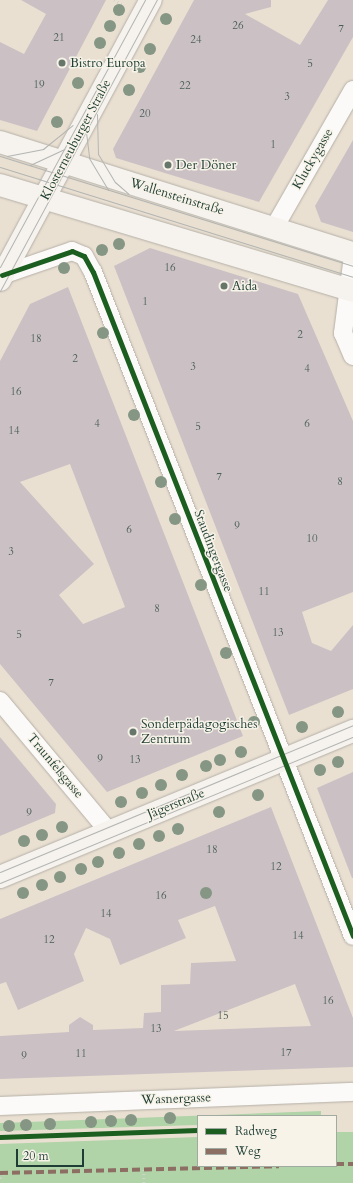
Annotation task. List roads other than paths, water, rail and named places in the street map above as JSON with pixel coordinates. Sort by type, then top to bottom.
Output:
[{"type":"main road","name":"Klosterneuburger Straße","points":[[1,278],[151,0]]},
{"type":"main road","name":"Wallensteinstraße","points":[[0,142],[353,253]]},
{"type":"main road","points":[[0,185],[44,200],[350,290]]},
{"type":"main road","name":"Jägerstraße","points":[[0,877],[353,731]]},
{"type":"street","name":"Kluckygasse","points":[[274,228],[353,90]]},
{"type":"street","name":"Staudingergasse","points":[[1,278],[72,251],[84,256],[353,936]]},
{"type":"street","points":[[353,256],[350,290],[343,333],[353,356]]},
{"type":"street","name":"Traunfelsgasse","points":[[0,701],[109,832]]},
{"type":"street","name":"Wasnergasse","points":[[0,1106],[353,1092]]},
{"type":"tram line","points":[[0,267],[145,0]]},
{"type":"tram line","points":[[0,291],[157,0]]},
{"type":"tram line","points":[[97,114],[98,154],[115,182],[129,194]]},
{"type":"tram line","points":[[7,156],[43,149],[73,125]]},
{"type":"tram line","points":[[86,132],[89,158],[108,190]]},
{"type":"tram line","points":[[30,165],[64,149]]},
{"type":"tram line","points":[[0,156],[353,266]]},
{"type":"tram line","points":[[0,167],[353,277]]},
{"type":"tram line","points":[[0,872],[353,725]]},
{"type":"tram line","points":[[0,883],[353,737]]},
{"type":"place","name":"Bistro Europa","points":[[62,63]]},
{"type":"place","name":"Der Döner","points":[[168,165]]},
{"type":"place","name":"Aida","points":[[224,286]]},
{"type":"place","name":"Sonderpädagogisches Zentrum","points":[[133,732]]}]
